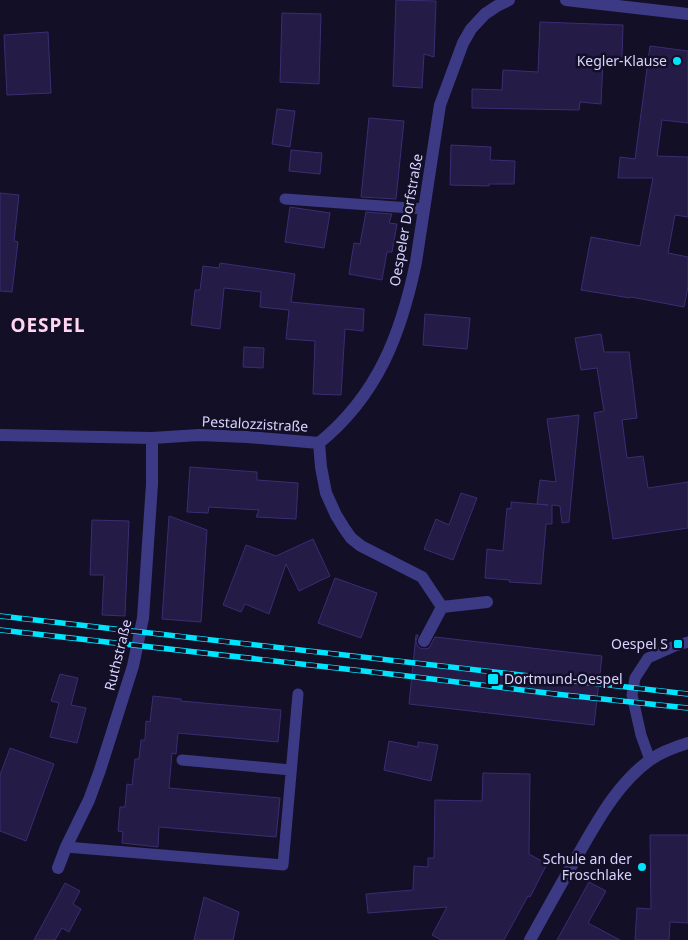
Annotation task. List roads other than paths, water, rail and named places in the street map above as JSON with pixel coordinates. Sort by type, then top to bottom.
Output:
[{"type":"street","name":"Oespeler Dorfstraße","points":[[319,443],[335,430],[362,399],[385,362],[393,345],[412,285],[440,105],[463,42],[471,29],[479,19],[509,0]]},
{"type":"street","points":[[566,0],[688,14]]},
{"type":"street","name":"Pestalozzistraße","points":[[0,435],[152,438],[199,435],[319,443],[326,493],[336,515],[351,538],[361,546],[422,577],[442,607]]},
{"type":"street","name":"Ruthstraße","points":[[58,868],[89,800],[133,666],[143,618],[152,484],[152,438]]},
{"type":"street","points":[[424,641],[442,607],[487,602]]},
{"type":"street","points":[[530,940],[606,808],[621,787],[650,760],[664,751],[688,743]]},
{"type":"lane","points":[[285,199],[424,209]]},
{"type":"lane","points":[[650,760],[641,735],[632,695],[635,678],[648,658],[688,642]]},
{"type":"lane","points":[[66,847],[282,866],[298,694]]},
{"type":"lane","points":[[182,760],[291,770]]},
{"type":"railway","points":[[0,616],[688,694]]},
{"type":"railway","points":[[0,630],[688,708]]},
{"type":"place","name":"Kegler-Klause","points":[[677,61]]},
{"type":"place","name":"Oespel S","points":[[678,644]]},
{"type":"place","name":"Dortmund-Oespel","points":[[493,679]]},
{"type":"place","name":"Schule an der Froschlake","points":[[642,867]]},
{"type":"district","name":"OESPEL","points":[[48,325]]}]
